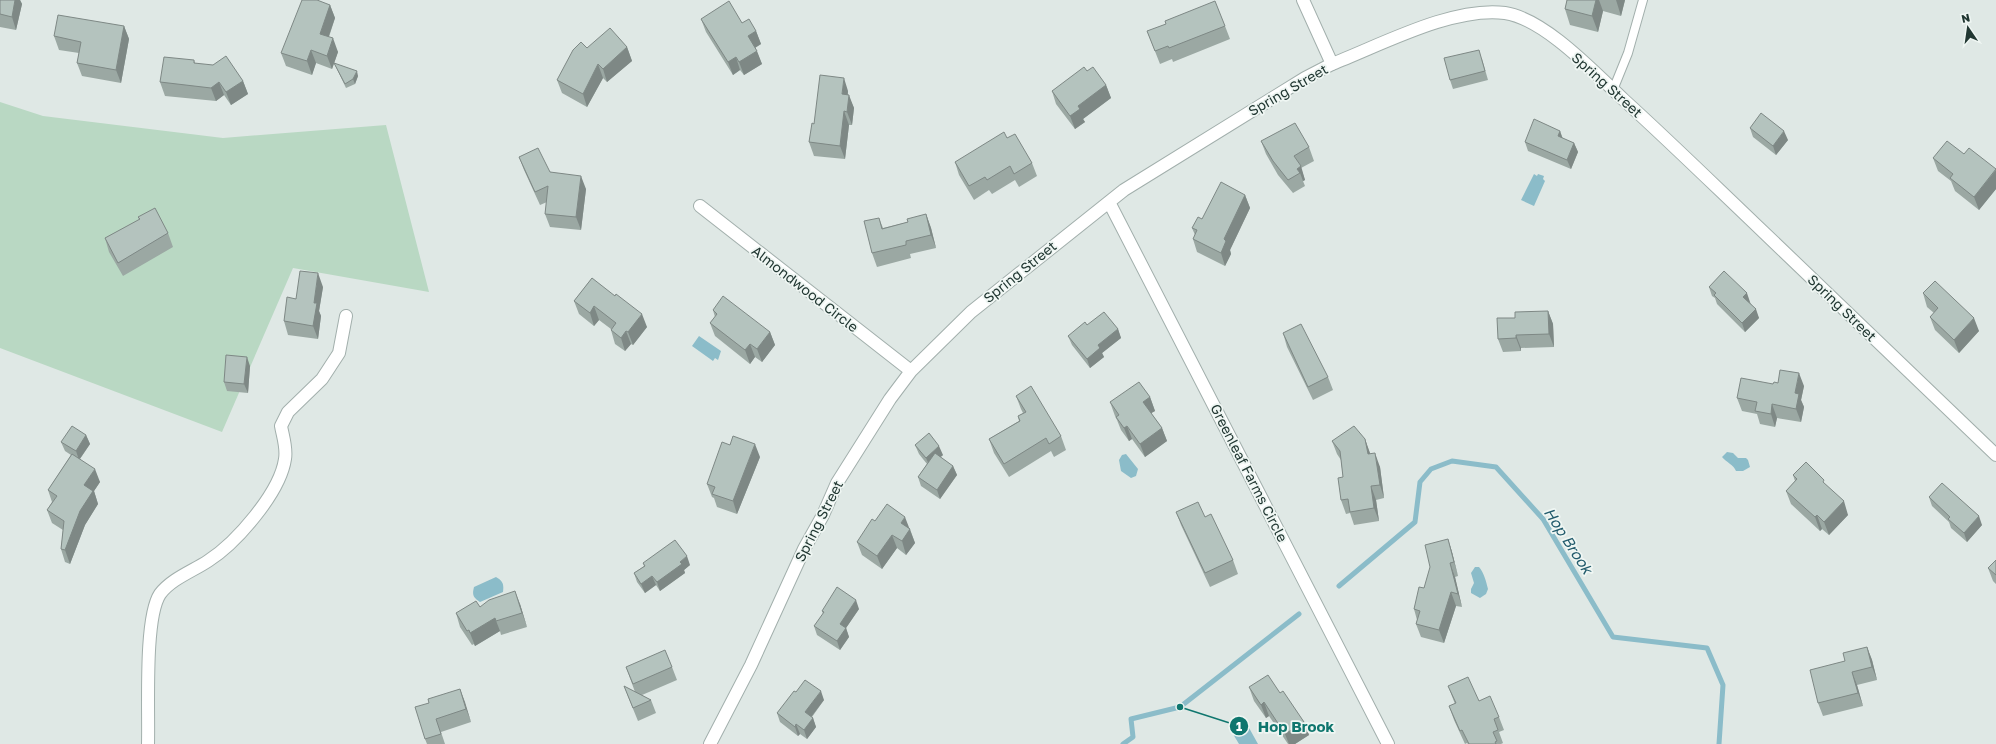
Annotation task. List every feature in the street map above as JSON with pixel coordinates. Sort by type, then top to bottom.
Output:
[{"type":"street","points":[[1303,0],[1332,64]]},
{"type":"street","name":"Spring Street","points":[[710,744],[751,665],[804,549],[823,515],[837,483],[890,399],[911,371],[971,312],[1124,190],[1305,78],[1332,64],[1440,21],[1476,14],[1504,13],[1519,16],[1537,26],[1575,55],[1996,455]]},
{"type":"street","name":"Greenleaf Farms Circle","points":[[1109,202],[1388,744]]},
{"type":"street","name":"Almondwood Circle","points":[[700,206],[911,371]]},
{"type":"street","points":[[148,744],[150,637],[152,615],[160,594],[168,586],[208,561],[234,541],[267,500],[281,475],[285,459],[285,446],[281,426],[288,412],[322,379],[339,353],[346,316]]},
{"type":"lane","points":[[1613,90],[1628,53],[1643,0]]},
{"type":"green space","points":[[0,102],[43,116],[223,138],[386,125],[429,292],[293,268],[222,432],[0,348]]},
{"type":"water","points":[[1534,174],[1537,176],[1538,174],[1544,176],[1543,179],[1545,181],[1534,206],[1521,200]]},
{"type":"water","points":[[699,336],[721,351],[718,360],[715,358],[713,361],[692,346]]},
{"type":"water","points":[[1727,452],[1733,453],[1738,458],[1746,458],[1750,467],[1743,471],[1736,471],[1734,467],[1722,457]]},
{"type":"water","points":[[1126,454],[1138,469],[1136,476],[1131,478],[1121,471],[1119,460],[1122,455]]},
{"type":"water","points":[[1475,567],[1479,567],[1482,572],[1488,589],[1486,594],[1480,598],[1471,593],[1474,583],[1471,573]]},
{"type":"water","points":[[496,577],[502,583],[503,592],[480,602],[476,599],[473,592],[474,587]]},
{"type":"water","points":[[1248,726],[1258,744],[1239,744],[1233,734]]},
{"type":"building","points":[[0,0],[15,0],[12,17],[0,14]]},
{"type":"building","points":[[302,0],[317,0],[330,5],[320,34],[333,38],[327,56],[311,50],[307,61],[281,53]]},
{"type":"building","points":[[1567,0],[1596,0],[1592,16],[1565,9]]},
{"type":"building","points":[[729,1],[742,23],[749,19],[756,31],[748,36],[757,51],[739,62],[736,57],[728,62],[701,19]]},
{"type":"building","points":[[1215,1],[1225,26],[1169,48],[1168,46],[1155,51],[1147,31],[1166,24],[1165,21]]},
{"type":"building","points":[[58,15],[124,26],[116,70],[77,63],[81,42],[54,36]]},
{"type":"building","points":[[610,28],[627,47],[603,69],[598,64],[583,94],[557,80],[573,50],[581,42],[587,48]]},
{"type":"building","points":[[1479,50],[1485,71],[1450,80],[1444,58]]},
{"type":"building","points":[[226,56],[243,81],[226,92],[219,82],[211,88],[160,82],[164,57],[194,60],[194,63],[213,65]]},
{"type":"building","points":[[334,63],[357,71],[353,79],[345,84]]},
{"type":"building","points":[[1084,67],[1087,71],[1093,67],[1106,85],[1078,106],[1080,109],[1070,116],[1052,91]]},
{"type":"building","points":[[820,75],[844,78],[842,94],[849,95],[847,112],[844,111],[840,146],[809,142],[812,123],[814,124]]},
{"type":"building","points":[[1761,113],[1784,131],[1773,146],[1750,128]]},
{"type":"building","points":[[1534,119],[1560,131],[1558,136],[1574,143],[1567,160],[1525,142]]},
{"type":"building","points":[[1295,123],[1309,147],[1294,156],[1301,166],[1297,169],[1300,173],[1288,180],[1273,161],[1261,141]]},
{"type":"building","points":[[1004,132],[1007,138],[1015,134],[1032,163],[1014,174],[1010,166],[987,180],[985,177],[969,186],[955,162]]},
{"type":"building","points":[[1947,141],[1964,154],[1969,148],[1996,169],[1974,197],[1950,178],[1953,174],[1933,158]]},
{"type":"building","points":[[538,148],[550,172],[581,176],[576,217],[545,214],[548,186],[535,192],[519,157]]},
{"type":"building","points":[[1221,182],[1245,195],[1224,239],[1226,241],[1221,253],[1193,239],[1197,230],[1192,228],[1198,217],[1202,219]]},
{"type":"building","points":[[155,208],[168,233],[118,263],[105,238],[140,219],[138,217]]},
{"type":"building","points":[[926,214],[931,235],[906,241],[906,245],[872,253],[864,221],[879,218],[882,229],[908,222],[907,219]]},
{"type":"building","points":[[300,271],[318,273],[314,303],[317,303],[313,326],[284,321],[287,297],[296,299]]},
{"type":"building","points":[[1724,271],[1747,293],[1743,297],[1756,309],[1742,323],[1714,295],[1716,293],[1709,287]]},
{"type":"building","points":[[592,278],[642,314],[628,332],[626,331],[621,338],[611,330],[616,323],[594,306],[590,313],[574,301]]},
{"type":"building","points":[[1935,281],[1974,318],[1954,340],[1930,317],[1938,308],[1923,293]]},
{"type":"building","points":[[723,296],[770,332],[757,349],[750,344],[745,350],[710,323],[717,314],[713,310]]},
{"type":"building","points":[[1548,311],[1549,334],[1516,335],[1516,338],[1498,339],[1497,318],[1515,318],[1515,312]]},
{"type":"building","points":[[1104,312],[1118,329],[1098,345],[1100,348],[1087,359],[1068,336],[1085,322],[1087,325]]},
{"type":"building","points":[[1301,324],[1328,377],[1308,387],[1283,333]]},
{"type":"building","points":[[226,355],[247,357],[244,384],[224,382]]},
{"type":"building","points":[[1780,370],[1799,373],[1795,393],[1799,394],[1796,409],[1772,404],[1771,414],[1755,411],[1757,402],[1737,398],[1741,378],[1773,384],[1774,382],[1778,383]]},
{"type":"building","points":[[1139,382],[1150,397],[1143,402],[1162,428],[1140,444],[1127,426],[1124,428],[1116,417],[1119,415],[1110,402]]},
{"type":"building","points":[[1031,386],[1061,436],[1049,444],[1046,438],[1004,464],[989,439],[1020,421],[1018,416],[1026,412],[1016,396]]},
{"type":"building","points":[[72,426],[86,435],[76,451],[61,442]]},
{"type":"building","points":[[1354,426],[1365,439],[1368,454],[1375,453],[1380,485],[1371,486],[1374,508],[1350,512],[1348,499],[1341,500],[1338,478],[1343,477],[1340,451],[1332,441]]},
{"type":"building","points":[[929,433],[939,446],[926,458],[915,445]]},
{"type":"building","points":[[733,436],[755,444],[733,501],[712,494],[715,487],[707,484],[722,442],[730,445]]},
{"type":"building","points":[[935,453],[953,466],[937,490],[918,477]]},
{"type":"building","points":[[72,454],[95,469],[84,485],[93,491],[80,511],[65,550],[61,549],[64,521],[47,510],[57,496],[48,490]]},
{"type":"building","points":[[1806,462],[1824,480],[1823,482],[1844,501],[1824,522],[1817,515],[1815,517],[1786,491],[1797,479],[1793,475]]},
{"type":"building","points":[[1942,483],[1979,516],[1964,533],[1948,519],[1950,517],[1929,497]]},
{"type":"building","points":[[1198,502],[1205,517],[1211,514],[1233,560],[1205,573],[1176,512]]},
{"type":"building","points":[[887,504],[905,517],[901,523],[910,529],[902,541],[892,535],[877,556],[857,542],[872,519],[875,521]]},
{"type":"building","points":[[1448,539],[1454,562],[1450,563],[1458,594],[1451,592],[1439,630],[1416,624],[1420,611],[1414,609],[1419,587],[1424,588],[1430,567],[1425,545]]},
{"type":"building","points":[[675,540],[687,556],[680,562],[682,564],[657,582],[652,576],[641,584],[634,573],[645,566],[643,563]]},
{"type":"building","points":[[1996,560],[1996,575],[1988,568]]},
{"type":"building","points":[[837,587],[856,600],[840,624],[846,628],[837,641],[814,626],[824,612],[822,611]]},
{"type":"building","points":[[515,591],[522,613],[496,621],[495,618],[470,633],[469,630],[467,631],[456,613],[476,601],[480,607],[489,600]]},
{"type":"building","points":[[1867,647],[1872,667],[1852,672],[1858,693],[1818,703],[1810,670],[1845,661],[1843,653]]},
{"type":"building","points":[[665,650],[672,667],[633,684],[626,667]]},
{"type":"building","points":[[1268,675],[1280,693],[1283,691],[1304,722],[1285,734],[1264,702],[1261,705],[1249,687]]},
{"type":"building","points":[[1468,677],[1479,701],[1490,696],[1499,717],[1494,719],[1498,730],[1493,732],[1497,741],[1495,742],[1496,744],[1469,744],[1462,730],[1460,731],[1449,706],[1456,703],[1448,686]]},
{"type":"building","points":[[805,680],[821,691],[805,712],[813,718],[804,730],[796,724],[795,727],[777,713],[794,691],[796,692]]},
{"type":"building","points":[[624,686],[651,700],[633,708]]},
{"type":"building","points":[[460,689],[466,709],[436,719],[441,734],[425,739],[415,707],[429,703],[428,699]]},
{"type":"waterway","name":"Hop Brook","points":[[1339,586],[1415,522],[1420,482],[1431,469],[1452,461],[1496,467],[1543,519],[1613,637],[1707,648],[1723,685],[1719,744]]},
{"type":"waterway","name":"Hop Brook","points":[[1123,744],[1133,737],[1131,719],[1180,707],[1299,614]]},
{"type":"place","name":"Hop Brook","points":[[1180,707]]}]
